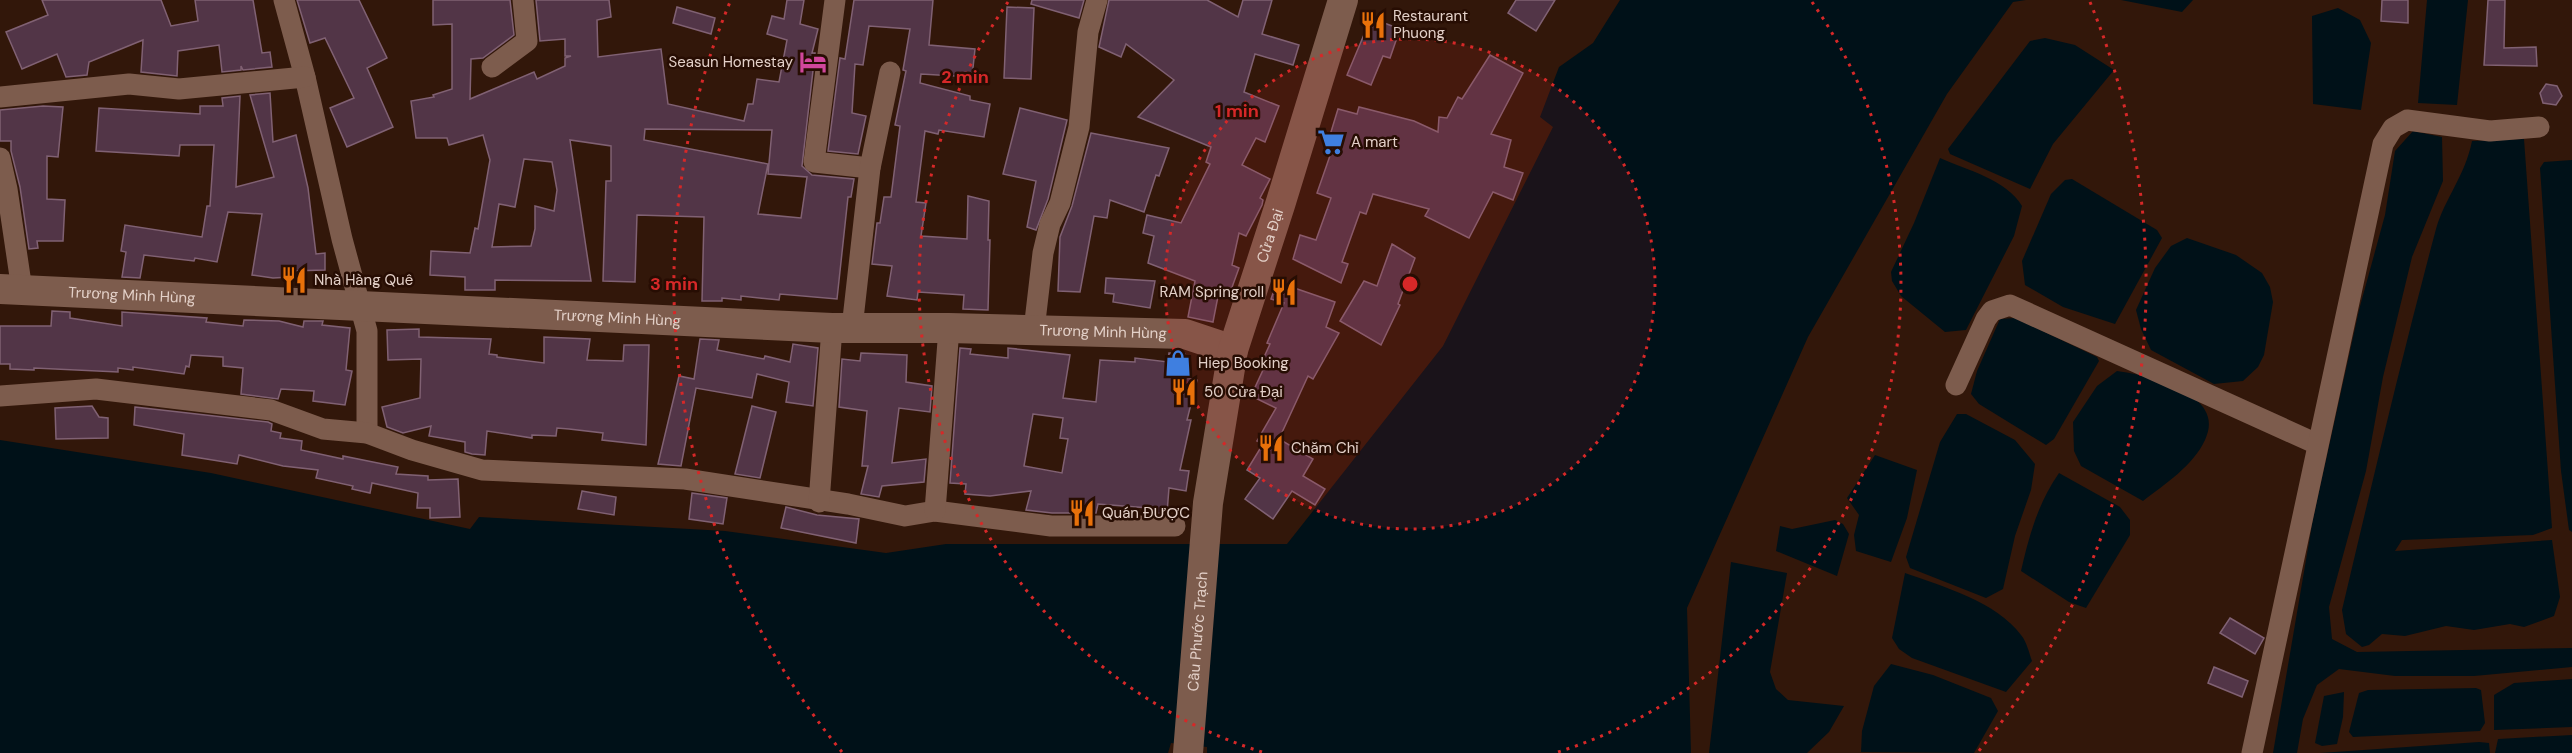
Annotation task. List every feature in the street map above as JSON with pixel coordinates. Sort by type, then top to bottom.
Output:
[{"type":"street","points":[[284,0],[305,77],[342,239],[367,331],[367,432]]},
{"type":"street","points":[[492,67],[527,41],[523,0]]},
{"type":"street","points":[[835,0],[814,162],[870,168]]},
{"type":"street","points":[[1034,330],[1043,253],[1050,224],[1060,203],[1080,126],[1088,32],[1097,0]]},
{"type":"street","name":"Cửa Đại","points":[[1208,510],[1233,350],[1284,194],[1343,0]]},
{"type":"street","points":[[819,501],[842,328],[870,168],[890,72]]},
{"type":"street","points":[[0,97],[129,84],[179,89],[305,77]]},
{"type":"street","points":[[2252,753],[2383,144],[2393,128],[2407,120],[2490,131],[2540,127]]},
{"type":"street","points":[[0,158],[8,189],[11,289]]},
{"type":"street","name":"Trương Minh Hùng","points":[[11,289],[842,328],[949,328],[1185,334],[1233,350]]},
{"type":"street","points":[[1956,385],[1986,319],[1992,311],[2010,305],[2317,444]]},
{"type":"street","points":[[935,511],[949,328]]},
{"type":"street","points":[[0,396],[96,389],[123,390],[178,400],[271,410],[323,429],[367,432],[412,450],[482,470],[685,479],[848,504],[904,516],[935,511],[1051,526],[1175,526]]},
{"type":"street","name":"Cầu Phước Trạch","points":[[1188,753],[1208,510]]},
{"type":"shaded area","points":[[1620,0],[2026,0],[2013,2],[1947,94],[1808,337],[1687,608],[1691,753],[1207,753],[1207,747],[1171,743],[1168,753],[0,753],[0,440],[211,473],[470,529],[479,517],[725,531],[886,553],[946,544],[1287,544],[1443,346],[1553,127],[1540,117],[1559,67],[1593,43]]},
{"type":"shaded area","points":[[2121,0],[2193,0],[2182,12]]},
{"type":"shaded area","points":[[2427,0],[2468,0],[2457,105],[2418,103]]},
{"type":"shaded area","points":[[2338,8],[2360,20],[2371,43],[2361,110],[2313,104],[2312,16]]},
{"type":"shaded area","points":[[2045,38],[2075,45],[2114,70],[2053,144],[2030,189],[1950,154],[1948,149],[2030,41]]},
{"type":"shaded area","points":[[2413,131],[2442,137],[2443,181],[2412,257],[2383,377],[2366,471],[2329,607],[2332,639],[2357,652],[2572,648],[2572,667],[2474,676],[2395,676],[2339,669],[2317,685],[2303,719],[2297,753],[2273,753],[2313,519],[2359,310],[2385,215],[2395,151]]},
{"type":"shaded area","points":[[2524,139],[2552,528],[2533,535],[2402,540],[2395,551],[2552,540],[2560,597],[2554,616],[2524,627],[2510,624],[2474,630],[2446,626],[2405,636],[2382,634],[2369,645],[2362,647],[2346,634],[2342,610],[2436,229],[2465,165],[2472,141]]},
{"type":"shaded area","points":[[1940,158],[1997,183],[2007,189],[2022,206],[2014,236],[1966,330],[1945,332],[1901,296],[1892,281],[1891,272]]},
{"type":"shaded area","points":[[2572,160],[2572,532],[2569,530],[2561,471],[2540,168],[2544,162]]},
{"type":"shaded area","points":[[2072,179],[2157,230],[2162,238],[2115,324],[2063,307],[2025,285],[2022,261],[2051,194],[2065,180]]},
{"type":"shaded area","points":[[2187,238],[2236,255],[2262,273],[2270,287],[2273,302],[2264,355],[2258,367],[2243,381],[2214,384],[2151,350],[2141,329],[2136,310],[2155,268],[2171,246]]},
{"type":"shaded area","points":[[2015,318],[2097,357],[2099,361],[2054,439],[2046,445],[1979,404],[1971,394],[1977,371],[2000,319]]},
{"type":"shaded area","points":[[2117,371],[2165,382],[2181,390],[2195,399],[2205,410],[2209,424],[2205,440],[2193,458],[2178,474],[2143,501],[2081,466],[2074,451],[2073,422],[2097,386]]},
{"type":"shaded area","points":[[1957,414],[1966,414],[2015,440],[2035,464],[2031,490],[2015,536],[2003,589],[1986,598],[1910,568],[1906,557],[1940,442]]},
{"type":"shaded area","points":[[1875,455],[1917,470],[1907,518],[1891,562],[1856,551],[1854,535],[1859,515],[1847,498]]},
{"type":"shaded area","points":[[2059,473],[2120,507],[2130,520],[2130,535],[2086,608],[2069,602],[2021,571],[2035,520],[2045,496]]},
{"type":"shaded area","points":[[1835,520],[1843,524],[1849,534],[1837,576],[1776,551],[1780,526],[1792,529]]},
{"type":"shaded area","points":[[1731,562],[1787,573],[1770,672],[1776,689],[1788,700],[1844,706],[1829,732],[1807,753],[1709,753]]},
{"type":"shaded area","points":[[1905,573],[1968,596],[2011,623],[2026,644],[2032,661],[2006,692],[1912,658],[1899,649],[1892,638]]},
{"type":"shaded area","points":[[1891,664],[1933,675],[1991,698],[1998,711],[1974,753],[1861,752],[1862,731],[1874,686]]},
{"type":"shaded area","points":[[2572,679],[2572,727],[2494,730],[2494,695],[2514,683]]},
{"type":"shaded area","points":[[2476,688],[2481,690],[2485,723],[2480,731],[2353,737],[2349,732],[2359,693],[2368,690]]},
{"type":"shaded area","points":[[2344,692],[2343,717],[2337,744],[2322,746],[2315,743],[2324,696]]},
{"type":"shaded area","points":[[2572,735],[2572,753],[2495,753],[2498,739]]},
{"type":"shaded area","points":[[2489,743],[2490,753],[2320,753]]},
{"type":"building","points":[[42,0],[161,0],[171,26],[198,21],[195,0],[253,0],[262,53],[270,52],[272,67],[243,70],[241,66],[241,70],[222,72],[219,45],[178,51],[177,76],[141,72],[143,40],[89,62],[87,75],[66,77],[57,54],[22,69],[6,32],[48,15]]},
{"type":"building","points":[[297,0],[359,0],[387,58],[367,68],[393,127],[347,147],[330,108],[354,98],[325,38],[310,43]]},
{"type":"building","points":[[433,0],[510,0],[514,35],[483,58],[471,59],[470,99],[534,72],[537,79],[565,66],[565,58],[571,56],[565,56],[565,39],[540,41],[536,0],[609,0],[611,17],[597,20],[598,57],[661,49],[668,104],[744,121],[748,104],[753,104],[757,79],[779,82],[787,40],[767,34],[772,16],[784,19],[787,0],[804,0],[800,24],[818,29],[812,53],[815,53],[802,166],[812,175],[854,179],[851,197],[848,197],[837,299],[780,294],[779,300],[741,296],[741,300],[722,298],[722,301],[702,301],[704,217],[637,215],[635,282],[603,281],[606,181],[611,181],[611,146],[570,140],[591,281],[495,280],[495,290],[465,290],[465,277],[430,275],[431,251],[470,253],[475,228],[478,229],[490,160],[483,135],[449,145],[447,138],[416,138],[411,101],[434,97],[433,95],[452,89],[452,24],[433,25]],"holes":[[[645,129],[772,130],[768,174],[807,177],[801,218],[758,214],[768,164],[644,140]],[[524,159],[552,162],[557,190],[554,211],[535,206],[535,229],[531,246],[492,247],[499,204],[515,207]]]},
{"type":"building","points":[[854,0],[933,0],[929,45],[975,49],[972,77],[921,74],[920,83],[970,96],[970,100],[990,104],[984,137],[939,130],[938,134],[925,131],[916,202],[926,203],[921,236],[967,239],[968,196],[989,201],[988,310],[963,309],[964,295],[918,292],[917,300],[887,296],[892,266],[872,264],[877,223],[880,223],[884,197],[891,197],[900,126],[895,125],[906,71],[903,70],[910,29],[869,26],[863,65],[855,64],[852,113],[866,116],[858,154],[828,151],[840,58],[845,59]]},
{"type":"building","points":[[1032,0],[1084,0],[1079,18],[1031,4]]},
{"type":"building","points":[[1109,0],[1207,0],[1238,17],[1243,0],[1272,0],[1262,34],[1299,45],[1293,65],[1255,54],[1244,92],[1279,106],[1265,142],[1256,138],[1242,165],[1270,179],[1260,198],[1263,200],[1262,205],[1246,236],[1239,233],[1232,265],[1239,268],[1231,290],[1220,286],[1213,322],[1188,317],[1195,281],[1148,263],[1154,236],[1143,233],[1147,215],[1181,223],[1210,164],[1206,162],[1211,147],[1138,117],[1174,80],[1126,44],[1121,57],[1099,47]]},
{"type":"building","points":[[1516,0],[1555,0],[1536,31],[1508,13]]},
{"type":"building","points":[[2382,0],[2408,0],[2408,23],[2381,21]]},
{"type":"building","points":[[2488,0],[2505,0],[2504,48],[2536,47],[2537,66],[2484,65]]},
{"type":"building","points":[[677,7],[715,18],[711,34],[673,23]]},
{"type":"building","points":[[1007,7],[1034,8],[1031,79],[1004,78]]},
{"type":"building","points":[[1371,18],[1400,29],[1390,58],[1383,56],[1371,85],[1347,75]]},
{"type":"building","points":[[1490,55],[1523,73],[1491,134],[1511,140],[1504,167],[1523,173],[1513,200],[1493,192],[1469,238],[1425,216],[1429,209],[1373,194],[1366,214],[1360,212],[1342,262],[1348,264],[1341,283],[1293,259],[1300,235],[1316,240],[1331,198],[1317,193],[1333,147],[1327,145],[1338,109],[1357,114],[1359,107],[1414,121],[1438,132],[1439,117],[1447,118],[1458,97],[1462,99]]},
{"type":"building","points":[[2546,84],[2557,86],[2562,96],[2556,105],[2543,103],[2540,93]]},
{"type":"building","points":[[270,93],[273,142],[296,135],[308,188],[316,254],[325,253],[325,270],[290,271],[291,277],[273,278],[252,275],[262,214],[228,212],[217,262],[195,258],[194,261],[144,255],[140,278],[122,277],[126,252],[121,251],[125,225],[202,237],[207,206],[210,206],[214,145],[180,145],[179,156],[96,151],[99,108],[200,114],[200,106],[223,106],[222,98],[240,96],[236,187],[274,177],[250,95]]},
{"type":"building","points":[[43,106],[63,107],[58,157],[47,156],[47,199],[65,200],[63,241],[37,241],[38,248],[29,249],[11,141],[0,141],[0,110]]},
{"type":"building","points":[[1020,108],[1067,120],[1048,199],[1036,230],[1027,227],[1036,181],[1003,174]]},
{"type":"building","points":[[1091,133],[1169,148],[1159,176],[1156,175],[1144,212],[1110,200],[1107,218],[1094,216],[1080,292],[1058,291],[1060,237],[1072,206]]},
{"type":"building","points":[[1392,244],[1415,258],[1398,304],[1400,305],[1381,345],[1340,321],[1364,281],[1377,286]]},
{"type":"building","points":[[1106,278],[1155,281],[1150,308],[1113,302],[1114,294],[1105,293]]},
{"type":"building","points":[[1277,282],[1335,302],[1326,327],[1339,333],[1313,379],[1308,376],[1279,439],[1313,459],[1303,476],[1325,489],[1315,505],[1292,491],[1273,519],[1245,499],[1260,478],[1247,470],[1263,444],[1257,441],[1276,408],[1251,396],[1263,370],[1259,368],[1270,344],[1267,343],[1284,303],[1271,299]]},
{"type":"building","points":[[52,311],[70,312],[70,318],[122,326],[122,312],[207,318],[206,322],[243,326],[244,320],[279,321],[303,327],[304,321],[323,321],[322,325],[350,328],[346,370],[352,371],[345,405],[313,401],[314,391],[281,389],[278,399],[241,394],[243,368],[223,366],[223,357],[191,355],[189,367],[186,366],[184,374],[133,367],[133,370],[118,368],[118,372],[10,369],[10,364],[0,364],[0,326],[51,326]]},
{"type":"building","points":[[419,329],[419,337],[491,339],[489,354],[544,363],[544,337],[590,339],[587,360],[623,361],[624,345],[649,345],[646,445],[602,440],[603,433],[569,429],[557,428],[556,436],[532,435],[532,438],[487,431],[485,455],[465,452],[465,442],[429,436],[431,426],[403,433],[387,427],[382,407],[420,398],[421,359],[388,360],[387,330]]},
{"type":"building","points":[[700,339],[719,340],[717,350],[764,359],[765,356],[790,362],[793,344],[818,348],[813,406],[786,402],[789,382],[757,374],[752,398],[696,388],[681,466],[658,464],[679,376],[694,379]]},
{"type":"building","points":[[960,348],[971,349],[970,354],[1008,358],[1008,348],[1070,355],[1063,398],[1096,402],[1100,360],[1135,362],[1135,358],[1168,362],[1169,353],[1185,354],[1184,377],[1197,380],[1187,420],[1191,420],[1180,470],[1189,471],[1186,491],[1169,488],[1167,513],[1148,513],[1149,508],[1098,504],[1096,513],[1052,513],[1026,510],[1031,491],[990,496],[965,494],[966,484],[950,483]],"holes":[[[1033,414],[1063,418],[1060,438],[1068,439],[1062,473],[1024,466]]]},
{"type":"building","points":[[861,353],[907,355],[906,382],[932,386],[930,412],[899,408],[892,463],[926,459],[924,482],[882,486],[879,497],[861,494],[868,466],[862,466],[867,411],[839,407],[842,359],[860,361]]},
{"type":"building","points":[[92,406],[99,417],[108,418],[108,438],[56,439],[55,408]]},
{"type":"building","points":[[752,406],[776,412],[760,478],[735,474]]},
{"type":"building","points":[[135,407],[268,422],[272,424],[271,431],[281,433],[280,438],[302,441],[301,450],[398,467],[396,474],[428,476],[428,480],[458,479],[460,517],[430,518],[430,508],[417,508],[418,493],[372,483],[370,493],[352,489],[353,486],[316,478],[318,470],[283,466],[239,455],[237,464],[182,455],[184,434],[134,425]]},
{"type":"building","points":[[582,491],[616,497],[614,515],[578,509]]},
{"type":"building","points":[[692,493],[727,498],[723,524],[689,519]]},
{"type":"building","points":[[786,507],[817,515],[859,519],[856,543],[781,528]]},
{"type":"building","points":[[2230,618],[2264,638],[2255,654],[2220,633]]},
{"type":"building","points":[[2214,667],[2248,681],[2242,697],[2208,683]]},
{"type":"place","name":"Restaurant Phuong","points":[[1373,25]]},
{"type":"place","name":"Seasun Homestay","points":[[813,62]]},
{"type":"place","name":"A mart","points":[[1331,142]]},
{"type":"place","name":"Nhà Hàng Quê","points":[[294,280]]},
{"type":"place","name":"RAM Spring roll","points":[[1284,292]]},
{"type":"place","name":"Hiep Booking","points":[[1178,363]]},
{"type":"place","name":"50 Cửa Đại","points":[[1184,392]]},
{"type":"place","name":"Chăm Chỉ","points":[[1271,448]]},
{"type":"place","name":"Quán ĐƯỢC","points":[[1082,513]]}]
